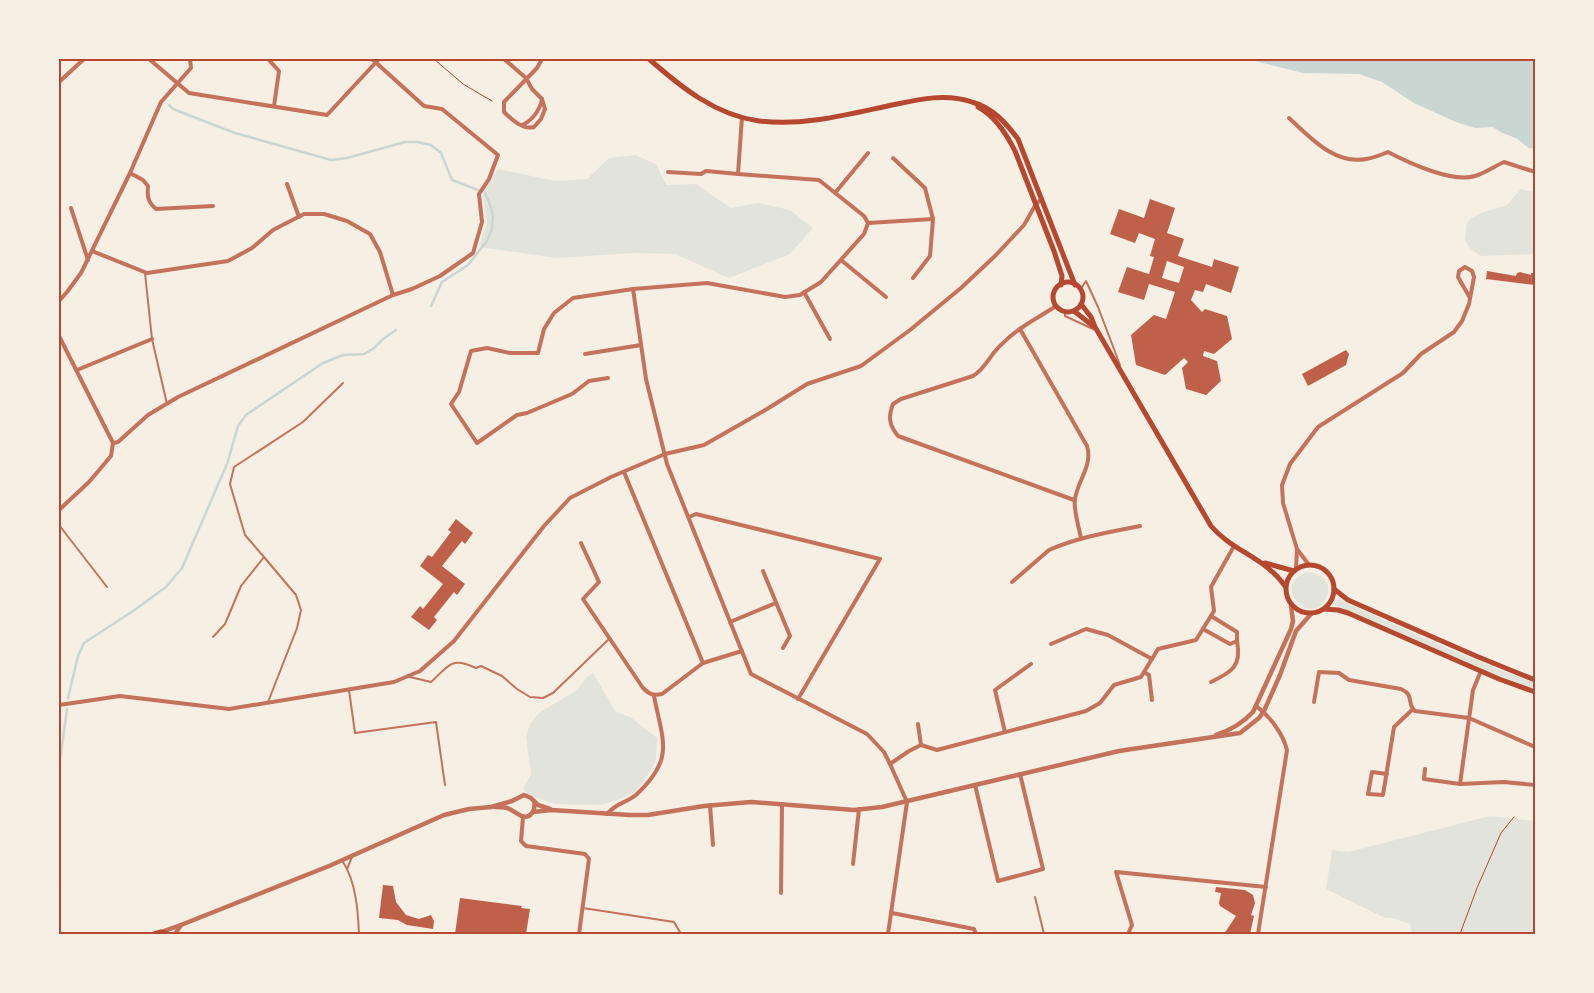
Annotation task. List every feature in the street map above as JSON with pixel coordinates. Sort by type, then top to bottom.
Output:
[{"type":"main road","points":[[648,59],[682,88],[708,104],[742,117],[758,120],[796,123],[832,118],[927,98],[945,97],[962,99],[987,108],[1007,124],[1018,139],[1075,284],[1083,295],[1081,304],[1074,311],[1065,314],[1056,306],[1054,296],[1056,290],[1061,285],[1067,283],[1075,284]]},
{"type":"main road","points":[[962,99],[986,113],[1007,135],[1015,150],[1060,269],[1061,285]]},
{"type":"main road","points":[[1081,304],[1091,318],[1201,512],[1218,535],[1261,561],[1279,577],[1285,586],[1291,606],[1301,612],[1311,614],[1324,609],[1348,613],[1481,671],[1535,692]]},
{"type":"main road","points":[[1074,311],[1096,329]]},
{"type":"main road","points":[[1261,561],[1295,570]]},
{"type":"main road","points":[[1285,586],[1295,570],[1309,565],[1322,568],[1332,580],[1334,589],[1338,594],[1458,649],[1535,680]]},
{"type":"main road","points":[[1324,609],[1330,602],[1334,589]]},
{"type":"main road","points":[[154,934],[161,932],[168,934]]},
{"type":"street","points":[[59,82],[84,59]]},
{"type":"street","points":[[150,59],[189,93],[327,115],[377,61]]},
{"type":"street","points":[[59,300],[77,279],[88,260],[130,174],[162,102],[177,82],[191,68],[190,59]]},
{"type":"street","points":[[268,59],[279,71],[274,106]]},
{"type":"street","points":[[112,443],[118,442],[148,416],[178,397],[393,295],[412,289],[440,276],[473,253],[482,222],[479,194],[498,155],[442,109],[424,106],[377,61],[372,59]]},
{"type":"street","points":[[504,59],[526,78],[542,99],[546,109],[534,127],[524,127],[511,119],[504,112],[504,102],[526,78],[536,68],[542,59]]},
{"type":"street","points":[[522,125],[536,113],[542,99]]},
{"type":"street","points":[[738,174],[742,117]]},
{"type":"street","points":[[1289,118],[1324,148],[1344,159],[1365,160],[1388,152],[1416,166],[1456,176],[1474,176],[1504,162],[1535,172]]},
{"type":"street","points":[[835,193],[868,153]]},
{"type":"street","points":[[893,158],[925,188],[933,219],[930,256],[913,278]]},
{"type":"street","points":[[608,378],[589,381],[572,394],[527,413],[517,414],[477,443],[451,404],[460,388],[471,352],[487,348],[510,353],[538,353],[544,329],[554,313],[573,298],[633,289],[707,283],[785,296],[800,294],[821,282],[864,234],[868,223],[864,216],[819,180],[706,172],[701,174],[668,172]]},
{"type":"street","points":[[130,174],[143,180],[148,186],[147,196],[149,203],[156,209],[213,206]]},
{"type":"street","points":[[287,184],[299,217]]},
{"type":"street","points":[[59,705],[120,696],[229,709],[394,682],[420,671],[454,641],[544,526],[570,498],[665,454],[704,445],[808,384],[861,366],[910,330],[968,282],[1024,225],[1036,204],[1042,198]]},
{"type":"street","points":[[71,208],[88,260]]},
{"type":"street","points":[[92,251],[144,272],[228,261],[252,248],[273,230],[304,214],[324,214],[347,221],[370,234],[380,252],[393,295]]},
{"type":"street","points":[[868,223],[933,219]]},
{"type":"street","points":[[841,260],[886,297]]},
{"type":"street","points":[[1309,565],[1297,549],[1283,503],[1282,485],[1290,464],[1318,426],[1403,373],[1422,354],[1454,332],[1462,321],[1470,298],[1474,277],[1472,271],[1465,266],[1459,271],[1458,277],[1470,298]]},
{"type":"street","points":[[633,289],[646,379],[665,454],[751,674],[866,734],[884,752],[907,802],[888,934]]},
{"type":"street","points":[[804,292],[830,339]]},
{"type":"street","points":[[1056,306],[1020,329],[1000,345],[983,370],[974,376],[901,399],[893,404],[889,421],[898,436],[1074,500]]},
{"type":"street","points":[[1020,329],[1090,454],[1074,500],[1081,538]]},
{"type":"street","points":[[59,336],[112,443],[111,456],[89,482],[59,510]]},
{"type":"street","points":[[77,370],[152,339]]},
{"type":"street","points":[[585,354],[641,345]]},
{"type":"street","points":[[624,472],[703,663]]},
{"type":"street","points":[[689,517],[696,514],[880,559],[798,699]]},
{"type":"street","points":[[1012,582],[1049,550],[1081,538],[1140,526]]},
{"type":"street","points":[[581,543],[599,582],[583,599],[648,694],[654,696],[662,694],[703,663],[742,651]]},
{"type":"street","points":[[890,764],[922,745],[937,750],[1086,711],[1100,704],[1114,685],[1141,677],[1158,650],[1196,640],[1214,611],[1211,587],[1234,546]]},
{"type":"street","points":[[1295,570],[1297,549]]},
{"type":"street","points":[[763,571],[790,636],[783,648]]},
{"type":"street","points":[[730,622],[776,603]]},
{"type":"street","points":[[1210,737],[1242,723],[1256,706],[1291,629],[1293,621],[1291,606]]},
{"type":"street","points":[[523,817],[533,812],[551,810],[648,815],[710,805],[751,802],[822,808],[859,809],[882,807],[1119,751],[1240,733],[1260,718],[1264,712],[1296,631],[1311,614]]},
{"type":"street","points":[[1211,616],[1238,632],[1237,641],[1240,655],[1230,673],[1211,682]]},
{"type":"street","points":[[1203,628],[1230,644],[1237,641]]},
{"type":"street","points":[[1051,644],[1086,629],[1108,635],[1152,659]]},
{"type":"street","points":[[1005,732],[995,690],[1031,664]]},
{"type":"street","points":[[1460,784],[1473,690],[1481,671]]},
{"type":"street","points":[[1144,672],[1149,675],[1152,700]]},
{"type":"street","points":[[1314,702],[1319,672],[1339,673],[1348,680],[1401,689],[1407,692],[1410,697],[1410,705],[1415,711],[1470,718],[1535,747]]},
{"type":"street","points":[[607,814],[613,806],[634,797],[658,770],[662,756],[663,736],[654,696]]},
{"type":"street","points":[[1256,706],[1264,712],[1284,740],[1287,750],[1258,934]]},
{"type":"street","points":[[1387,774],[1372,772],[1368,794],[1383,796],[1387,774],[1394,727],[1413,709]]},
{"type":"street","points":[[918,724],[922,745]]},
{"type":"street","points":[[1425,769],[1424,779],[1460,784],[1504,782],[1535,785]]},
{"type":"street","points":[[975,785],[998,881],[1043,869],[1020,774]]},
{"type":"street","points":[[161,932],[342,860],[444,815],[491,806],[524,795],[551,810]]},
{"type":"street","points":[[515,812],[513,804],[517,798]]},
{"type":"street","points":[[533,812],[534,801]]},
{"type":"street","points":[[780,893],[782,804]]},
{"type":"street","points":[[710,805],[713,845]]},
{"type":"street","points":[[491,806],[508,808],[523,817]]},
{"type":"street","points":[[853,864],[859,809]]},
{"type":"street","points":[[523,817],[521,841],[526,846],[588,856],[579,934]]},
{"type":"street","points":[[1128,934],[1132,925],[1116,872],[1266,887]]},
{"type":"street","points":[[892,913],[974,929],[976,934]]},
{"type":"street","points":[[175,934],[181,925]]},
{"type":"lane","points":[[144,272],[152,339],[167,404]]},
{"type":"lane","points":[[1080,290],[1086,281],[1119,362],[1120,370]]},
{"type":"lane","points":[[1065,314],[1096,329]]},
{"type":"lane","points":[[267,703],[297,628],[301,610],[296,595],[245,534],[230,484],[234,467],[303,422],[343,383]]},
{"type":"lane","points":[[59,525],[107,587]]},
{"type":"lane","points":[[213,637],[225,624],[240,586],[264,557]]},
{"type":"lane","points":[[408,676],[431,682],[449,664],[462,662],[476,668],[481,666],[502,676],[516,689],[530,697],[543,698],[553,693],[610,639]]},
{"type":"lane","points":[[349,690],[355,733],[436,722],[445,785]]},
{"type":"lane","points":[[347,869],[354,854]]},
{"type":"lane","points":[[342,860],[347,869],[356,901],[359,934]]},
{"type":"lane","points":[[1035,896],[1044,934]]},
{"type":"lane","points":[[583,908],[674,922],[681,934]]},
{"type":"path","points":[[434,59],[463,84],[492,101]]},
{"type":"path","points":[[1460,934],[1477,888],[1501,833],[1514,817]]},
{"type":"shaded area","points":[[1247,59],[1535,59],[1535,149],[1529,148],[1516,138],[1502,133],[1493,127],[1475,128],[1456,122],[1414,103],[1382,82],[1359,74],[1303,73]]},
{"type":"shaded area","points":[[635,155],[656,164],[666,185],[697,184],[731,208],[758,203],[790,210],[813,228],[790,254],[729,278],[675,254],[634,253],[557,258],[479,247],[487,222],[482,191],[498,169],[555,181],[587,179],[609,158]]},
{"type":"shaded area","points":[[1521,189],[1535,192],[1535,254],[1480,256],[1470,248],[1465,240],[1467,223],[1470,219],[1484,212],[1507,205]]},
{"type":"shaded area","points":[[1308,572],[1322,577],[1329,588],[1326,598],[1319,606],[1311,609],[1303,607],[1292,594],[1292,585],[1297,578]]},
{"type":"shaded area","points":[[1338,598],[1487,665],[1535,683],[1535,689],[1490,672],[1343,608],[1334,606]]},
{"type":"shaded area","points":[[593,673],[616,712],[630,717],[657,738],[656,760],[652,769],[636,791],[618,800],[600,805],[555,804],[527,794],[523,788],[531,774],[526,736],[530,724],[539,713],[577,690],[587,677]]},
{"type":"shaded area","points":[[1490,816],[1535,821],[1535,934],[1412,934],[1410,924],[1393,918],[1385,918],[1326,889],[1332,850],[1348,852]]},
{"type":"building","points":[[1150,199],[1175,208],[1167,233],[1184,239],[1178,256],[1212,267],[1214,259],[1239,267],[1231,293],[1206,284],[1203,292],[1195,290],[1191,300],[1202,312],[1205,309],[1227,316],[1232,339],[1214,354],[1204,351],[1203,356],[1217,361],[1221,381],[1206,395],[1186,389],[1182,368],[1188,362],[1184,358],[1165,375],[1136,365],[1131,335],[1154,315],[1166,319],[1175,292],[1149,284],[1144,300],[1118,292],[1127,267],[1149,274],[1154,257],[1150,256],[1155,239],[1139,233],[1135,243],[1110,234],[1119,209],[1144,218]],"holes":[[[1167,261],[1184,267],[1179,283],[1162,278]]]},
{"type":"building","points":[[1487,271],[1516,276],[1520,272],[1531,275],[1531,273],[1535,273],[1535,285],[1486,279]]},
{"type":"building","points":[[1346,350],[1349,354],[1346,365],[1308,386],[1302,374]]},
{"type":"building","points":[[456,519],[473,533],[465,544],[462,541],[442,566],[465,584],[457,595],[454,592],[434,617],[437,620],[429,630],[411,617],[420,606],[423,609],[443,584],[420,566],[428,555],[432,557],[451,532],[448,530]]},
{"type":"building","points":[[383,885],[393,886],[396,902],[406,915],[419,919],[431,915],[434,921],[433,929],[407,925],[398,920],[379,918]]},
{"type":"building","points":[[1216,887],[1245,890],[1253,895],[1255,903],[1251,915],[1254,916],[1250,934],[1224,934],[1236,916],[1220,906],[1221,893],[1215,892]]},
{"type":"building","points":[[460,898],[522,906],[521,908],[530,909],[526,934],[455,934]]},
{"type":"waterway","points":[[169,105],[173,109],[235,133],[331,160],[347,158],[405,142],[431,145],[441,153],[452,180],[478,190]]},
{"type":"waterway","points":[[431,306],[442,282],[468,265],[487,241],[492,229],[493,215],[485,193]]},
{"type":"waterway","points":[[68,698],[78,656],[84,643],[166,587],[182,568],[227,464],[238,426],[246,415],[323,363],[343,355],[364,354],[396,330]]},
{"type":"waterway","points":[[59,768],[67,709]]}]
